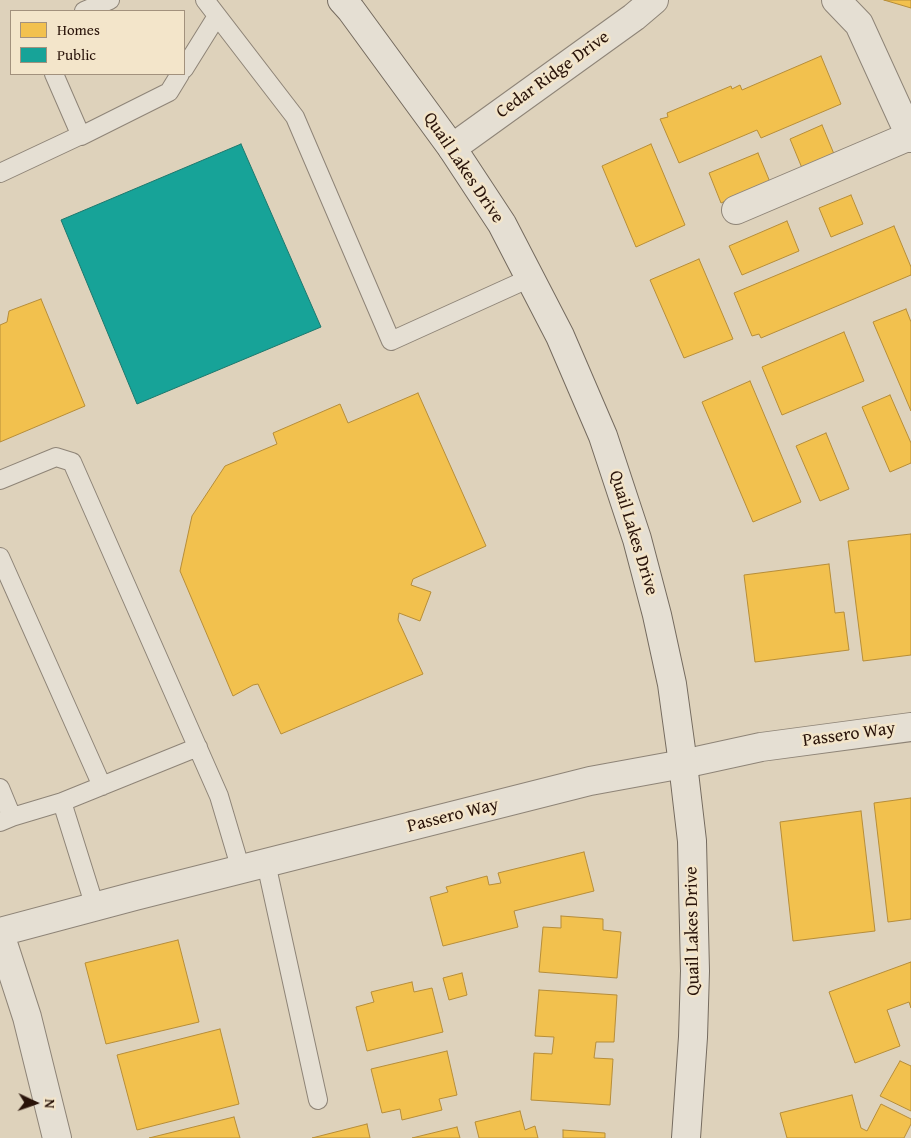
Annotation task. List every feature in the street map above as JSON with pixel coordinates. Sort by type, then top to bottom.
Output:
[{"type":"street","name":"Quail Lakes Drive","points":[[342,0],[352,10],[452,148],[502,224],[560,336],[603,436],[637,539],[657,615],[672,684],[692,842],[695,970],[693,1037],[686,1138]]},
{"type":"street","name":"Cedar Ridge Drive","points":[[452,148],[634,17],[654,0]]},
{"type":"street","points":[[736,210],[910,137],[859,24],[836,0]]},
{"type":"street","name":"Passero Way","points":[[0,933],[253,866],[590,782],[761,747],[911,727]]},
{"type":"street","points":[[0,933],[27,1017],[57,1138]]},
{"type":"lane","points":[[86,10],[110,0]]},
{"type":"lane","points":[[205,0],[295,117],[391,342],[530,278]]},
{"type":"lane","points":[[185,67],[217,16]]},
{"type":"lane","points":[[54,75],[81,135]]},
{"type":"lane","points":[[0,173],[90,132],[169,92],[179,75]]},
{"type":"lane","points":[[0,480],[56,457],[72,462],[219,796],[253,866],[318,1100]]},
{"type":"lane","points":[[0,557],[102,786]]},
{"type":"lane","points":[[0,788],[6,820],[62,802],[198,747]]},
{"type":"lane","points":[[62,802],[95,907]]},
{"type":"building: Homes","points":[[884,0],[911,0],[911,8]]},
{"type":"building: Homes","points":[[821,56],[841,104],[761,138],[757,130],[679,163],[660,119],[668,117],[667,113],[731,86],[732,89],[740,85],[742,90]]},
{"type":"building: Homes","points":[[822,125],[834,154],[802,168],[790,139]]},
{"type":"building: Homes","points":[[651,144],[685,225],[636,247],[602,166]]},
{"type":"building: Homes","points":[[758,153],[770,182],[721,203],[709,173]]},
{"type":"building: Homes","points":[[851,195],[863,224],[831,237],[819,208]]},
{"type":"building: Homes","points":[[787,221],[799,251],[742,275],[729,246]]},
{"type":"building: Homes","points":[[894,226],[911,267],[911,275],[761,338],[759,334],[752,336],[734,293]]},
{"type":"building: Homes","points":[[699,259],[733,339],[684,358],[650,280]]},
{"type":"building: Homes","points":[[41,299],[85,406],[0,442],[0,325],[7,322],[9,311]]},
{"type":"building: Homes","points":[[906,309],[911,322],[911,411],[873,322]]},
{"type":"building: Homes","points":[[844,332],[864,381],[782,415],[762,367]]},
{"type":"building: Homes","points":[[750,381],[801,502],[753,522],[702,402]]},
{"type":"building: Homes","points":[[418,393],[486,546],[413,579],[411,585],[431,592],[420,621],[399,613],[398,620],[423,674],[281,734],[258,684],[233,696],[180,571],[192,516],[225,466],[277,444],[273,433],[340,404],[348,423]]},
{"type":"building: Homes","points":[[890,395],[911,443],[911,463],[890,472],[862,407]]},
{"type":"building: Homes","points":[[826,433],[849,489],[820,501],[796,446]]},
{"type":"building: Homes","points":[[911,534],[911,655],[863,661],[848,541]]},
{"type":"building: Homes","points":[[829,564],[835,613],[844,612],[849,650],[755,662],[744,575]]},
{"type":"building: Homes","points":[[911,798],[911,919],[888,922],[874,803]]},
{"type":"building: Homes","points":[[861,811],[875,931],[793,941],[780,822]]},
{"type":"building: Homes","points":[[584,852],[594,891],[514,911],[518,927],[443,946],[430,897],[448,892],[446,887],[487,876],[489,885],[501,883],[498,873]]},
{"type":"building: Homes","points":[[561,916],[603,919],[603,930],[621,932],[617,978],[539,972],[543,927],[561,928]]},
{"type":"building: Homes","points":[[178,940],[199,1022],[106,1044],[85,963]]},
{"type":"building: Homes","points":[[911,962],[911,1008],[909,1002],[887,1010],[900,1046],[855,1063],[829,992]]},
{"type":"building: Homes","points":[[462,973],[467,995],[449,1000],[443,978]]},
{"type":"building: Homes","points":[[412,982],[414,992],[432,988],[443,1032],[367,1051],[356,1007],[374,1002],[371,992]]},
{"type":"building: Homes","points":[[539,990],[617,995],[614,1042],[596,1042],[594,1058],[613,1059],[610,1105],[531,1100],[534,1053],[552,1054],[554,1037],[535,1036]]},
{"type":"building: Homes","points":[[220,1029],[239,1104],[137,1130],[117,1055]]},
{"type":"building: Homes","points":[[447,1051],[457,1095],[439,1099],[442,1110],[402,1120],[400,1109],[382,1113],[371,1069]]},
{"type":"building: Homes","points":[[900,1061],[911,1066],[911,1111],[880,1096]]},
{"type":"building: Homes","points":[[852,1095],[861,1128],[867,1131],[881,1104],[911,1119],[911,1124],[904,1138],[787,1138],[780,1113]]},
{"type":"building: Homes","points":[[520,1111],[525,1130],[535,1126],[538,1138],[479,1138],[475,1122]]},
{"type":"building: Homes","points":[[234,1117],[240,1138],[149,1138]]},
{"type":"building: Homes","points":[[367,1124],[370,1138],[312,1138]]},
{"type":"building: Homes","points":[[457,1127],[460,1138],[412,1138]]},
{"type":"building: Homes","points":[[563,1130],[605,1133],[605,1138],[563,1138]]},
{"type":"building: Public","points":[[241,144],[321,327],[137,404],[61,220]]}]
